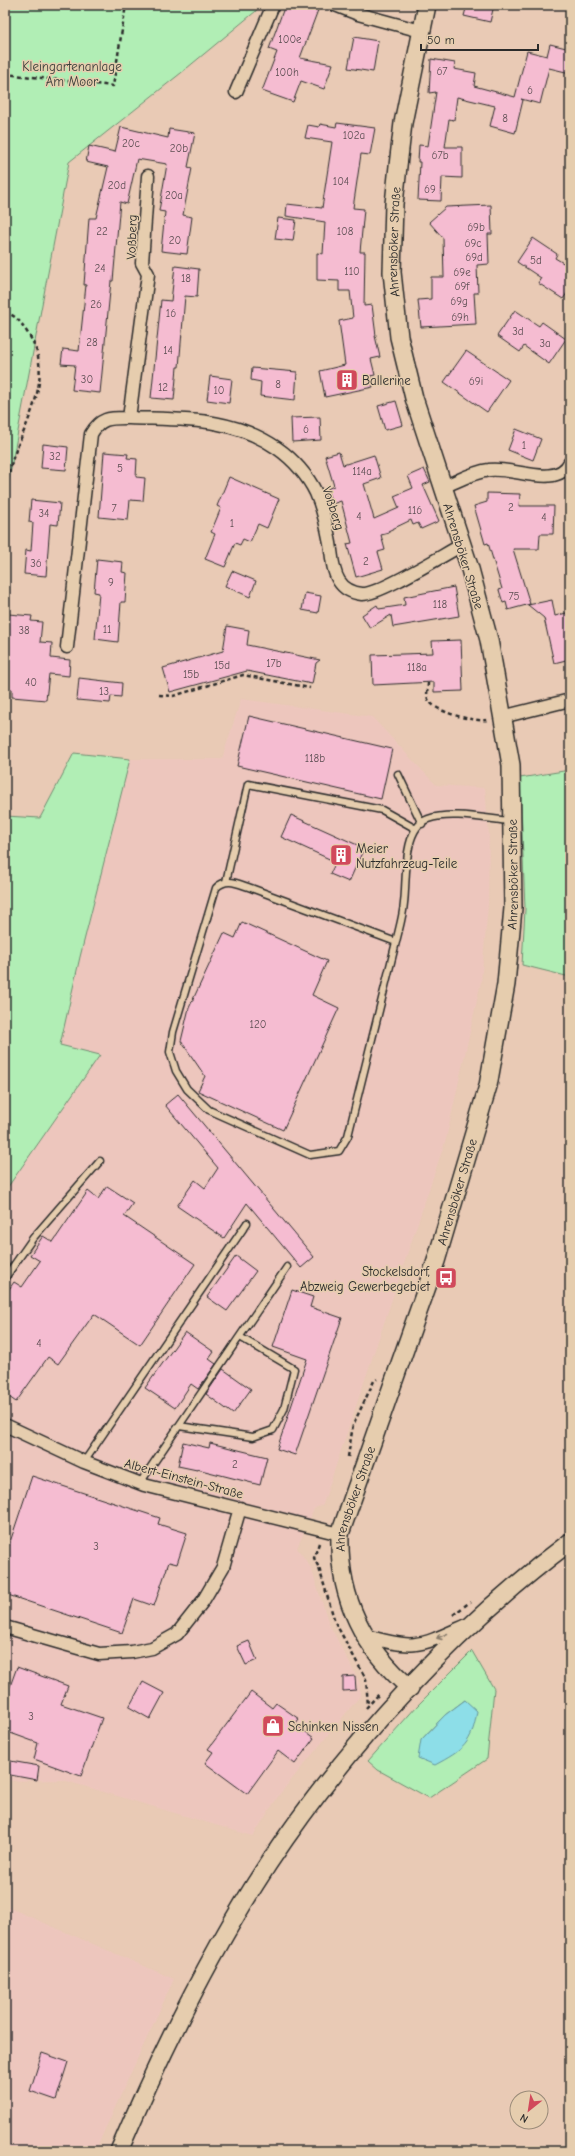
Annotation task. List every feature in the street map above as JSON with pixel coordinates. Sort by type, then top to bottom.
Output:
[{"type":"street","points":[[236,92],[273,5]]},
{"type":"street","points":[[335,5],[358,14],[421,31]]},
{"type":"street","name":"Ahrensböker Straße","points":[[410,1688],[387,1668],[364,1636],[356,1620],[342,1577],[339,1555],[340,1534],[436,1261],[488,1086],[506,984],[513,908],[511,765],[489,640],[462,545],[414,398],[399,337],[392,272],[394,204],[403,123],[427,5]]},
{"type":"street","name":"Voßberg","points":[[129,418],[148,274],[142,263],[148,176]]},
{"type":"street","name":"Voßberg","points":[[67,646],[91,434],[97,424],[110,418],[213,421],[250,433],[278,448],[297,465],[316,493],[328,534],[334,570],[339,581],[349,590],[363,594],[381,589],[462,545]]},
{"type":"street","points":[[443,487],[490,470],[550,476],[567,468],[570,462]]},
{"type":"street","points":[[502,717],[570,700]]},
{"type":"street","name":"Albert-Einstein-Straße","points":[[5,1425],[84,1462],[140,1483],[340,1534]]},
{"type":"street","points":[[5,1627],[98,1654],[132,1652],[152,1648],[177,1634],[203,1601],[223,1567],[240,1508]]},
{"type":"street","points":[[119,2151],[185,2011],[224,1936],[268,1865],[337,1771],[410,1688],[477,1620],[570,1542]]},
{"type":"street","points":[[364,1636],[385,1642],[412,1646],[425,1644],[477,1620]]},
{"type":"lane","points":[[398,774],[422,824]]},
{"type":"lane","points":[[226,882],[248,784],[382,810],[416,829]]},
{"type":"lane","points":[[396,942],[231,881],[222,882],[216,888],[173,1032],[170,1052],[176,1071],[187,1089],[209,1110],[310,1155],[339,1151],[348,1136],[404,911],[408,855],[416,829],[427,819],[446,816],[512,821]]},
{"type":"lane","points":[[5,1278],[33,1238],[100,1161]]},
{"type":"lane","points":[[84,1462],[247,1223]]},
{"type":"lane","points":[[140,1483],[287,1267]]},
{"type":"lane","points":[[179,1426],[252,1437],[273,1430],[284,1409],[294,1369],[240,1337]]},
{"type":"path","points":[[5,74],[113,86],[126,5]]},
{"type":"path","points":[[5,312],[21,322],[31,337],[40,366],[40,383],[37,396],[13,459],[5,488]]},
{"type":"path","points":[[159,695],[173,696],[243,675],[310,688]]},
{"type":"path","points":[[428,683],[428,698],[435,708],[452,714],[482,720],[502,717]]},
{"type":"shaded area","points":[[241,699],[372,717],[436,785],[485,788],[489,835],[488,905],[481,982],[446,1139],[323,1504],[314,1509],[297,1548],[311,1568],[329,1624],[360,1683],[360,1696],[279,1795],[253,1836],[63,1780],[5,1781],[5,1191],[100,1055],[60,1046],[80,957],[130,759],[222,759]]},
{"type":"shaded area","points":[[5,1906],[174,1979],[95,2151],[10,2151],[5,2144]]},
{"type":"green space","name":"Kleingartenanlage Am Moor","points":[[5,5],[257,5],[256,11],[69,162],[5,500]]},
{"type":"green space","points":[[74,753],[130,759],[80,957],[60,1045],[100,1055],[5,1191],[5,816],[40,818]]},
{"type":"green space","points":[[570,770],[570,977],[522,965],[525,909],[520,778]]},
{"type":"green space","points":[[472,1651],[494,1689],[487,1759],[429,1798],[378,1770],[368,1761],[417,1706]],"holes":[[[465,1700],[421,1740],[445,1715]]]},
{"type":"water","points":[[465,1700],[477,1711],[472,1731],[465,1745],[453,1755],[435,1765],[418,1758],[421,1740],[445,1715]]},
{"type":"building","points":[[285,5],[305,5],[318,10],[300,58],[333,64],[324,89],[301,81],[293,102],[262,91],[277,52],[269,49]]},
{"type":"building","points":[[467,5],[494,5],[490,22],[464,16]]},
{"type":"building","points":[[354,37],[378,41],[373,72],[348,68]]},
{"type":"building","points":[[550,44],[570,49],[570,73],[549,68],[540,104],[521,99],[523,100],[515,133],[490,126],[495,106],[457,97],[454,120],[449,119],[445,147],[462,147],[462,178],[442,177],[441,201],[418,200],[420,162],[418,162],[419,145],[428,146],[436,92],[429,93],[431,59],[455,63],[454,69],[476,73],[474,86],[515,97],[527,51],[547,56]]},
{"type":"building","points":[[337,123],[375,128],[370,155],[361,154],[353,208],[364,209],[360,252],[365,252],[364,306],[372,305],[375,336],[380,357],[371,359],[375,375],[370,376],[373,387],[325,397],[320,371],[345,365],[339,321],[353,318],[350,291],[339,291],[339,281],[317,280],[317,253],[323,254],[325,222],[286,216],[287,204],[322,208],[332,142],[305,138],[308,125],[319,127],[320,124],[336,127]]},
{"type":"building","points":[[121,127],[168,138],[169,129],[195,133],[188,167],[192,168],[183,215],[192,217],[187,254],[161,251],[165,212],[159,211],[167,164],[137,159],[127,204],[120,202],[113,281],[111,281],[100,393],[72,390],[75,365],[61,364],[63,349],[79,351],[86,285],[84,285],[89,218],[96,218],[108,167],[86,162],[89,146],[115,152]]},
{"type":"building","points":[[491,205],[492,234],[488,234],[489,264],[477,265],[478,293],[474,293],[476,324],[421,327],[418,300],[431,299],[431,277],[444,277],[443,238],[429,222],[446,207]]},
{"type":"building","points":[[278,218],[296,220],[293,241],[275,239]]},
{"type":"building","points":[[533,238],[557,254],[555,258],[570,267],[570,289],[563,299],[538,283],[541,278],[517,262]]},
{"type":"building","points":[[175,266],[199,269],[197,297],[185,296],[179,367],[177,367],[174,400],[151,398],[161,300],[171,301]]},
{"type":"building","points":[[515,310],[539,326],[542,322],[566,339],[549,364],[524,346],[520,352],[497,336]]},
{"type":"building","points":[[466,351],[509,380],[487,412],[444,382]]},
{"type":"building","points":[[252,368],[297,372],[295,400],[260,396],[261,382],[251,380]]},
{"type":"building","points":[[210,376],[232,379],[229,403],[207,400]]},
{"type":"building","points":[[396,401],[403,425],[385,430],[378,406]]},
{"type":"building","points":[[320,417],[321,440],[292,442],[291,418]]},
{"type":"building","points":[[516,429],[541,439],[533,460],[508,450]]},
{"type":"building","points":[[43,444],[68,447],[66,470],[41,468]]},
{"type":"building","points":[[104,452],[128,454],[127,458],[137,459],[136,477],[145,478],[143,501],[130,500],[128,520],[99,517]]},
{"type":"building","points":[[339,452],[343,465],[374,455],[381,478],[364,484],[374,519],[399,508],[394,496],[413,488],[408,476],[424,469],[430,482],[423,485],[439,521],[421,529],[418,523],[413,525],[411,520],[388,531],[389,533],[381,535],[385,550],[378,552],[383,569],[356,577],[347,544],[352,543],[341,501],[332,504],[327,489],[334,486],[325,456]]},
{"type":"building","points":[[229,477],[279,499],[267,528],[258,524],[250,542],[243,539],[240,545],[235,543],[225,567],[205,559],[215,534],[211,532],[221,508],[217,506]]},
{"type":"building","points":[[487,493],[520,494],[519,506],[554,506],[553,534],[540,534],[539,549],[513,549],[530,604],[508,610],[506,602],[503,603],[499,590],[502,589],[488,543],[485,544],[474,506],[487,502]]},
{"type":"building","points":[[31,500],[60,503],[58,525],[50,524],[46,576],[24,574],[26,550],[31,551],[33,523],[29,522]]},
{"type":"building","points":[[97,559],[123,562],[122,572],[127,573],[125,602],[121,602],[118,642],[95,639],[99,593],[94,592]]},
{"type":"building","points":[[232,571],[256,581],[250,597],[225,586]]},
{"type":"building","points":[[454,587],[459,616],[393,627],[391,615],[370,628],[362,615],[377,605],[379,609],[405,605],[404,597]]},
{"type":"building","points":[[305,593],[321,596],[318,613],[302,610]]},
{"type":"building","points":[[552,600],[555,616],[570,612],[570,659],[554,663],[544,618],[528,605]]},
{"type":"building","points":[[8,614],[32,616],[31,621],[42,622],[40,642],[52,643],[51,658],[70,660],[69,676],[49,674],[46,700],[12,697],[12,689],[5,688],[5,639]]},
{"type":"building","points":[[227,626],[249,630],[247,645],[320,660],[316,663],[312,684],[247,671],[170,692],[163,668],[223,651]]},
{"type":"building","points":[[461,640],[463,691],[434,692],[434,682],[373,685],[372,655],[433,653],[432,641]]},
{"type":"building","points":[[79,678],[122,683],[121,697],[111,696],[110,703],[77,700]]},
{"type":"building","points":[[249,716],[392,749],[381,799],[237,766]]},
{"type":"building","name":"Meier Nutzfahrzeug-Teile","points":[[291,815],[364,848],[349,882],[330,874],[336,862],[281,837]]},
{"type":"building","points":[[242,922],[327,961],[312,995],[339,1008],[283,1130],[198,1091],[205,1076],[181,1041],[189,1008],[224,933],[235,938]]},
{"type":"building","points":[[178,1094],[314,1257],[301,1268],[247,1203],[224,1238],[177,1206],[195,1180],[205,1188],[218,1168],[165,1105]]},
{"type":"building","points":[[107,1186],[133,1203],[124,1216],[195,1264],[140,1345],[94,1314],[58,1364],[48,1357],[16,1402],[5,1394],[5,1295],[14,1282],[22,1287],[40,1261],[30,1255],[43,1236],[53,1242],[88,1191],[98,1199]]},
{"type":"building","points":[[236,1256],[256,1271],[227,1311],[207,1297]]},
{"type":"building","points":[[292,1290],[313,1297],[310,1307],[342,1318],[295,1455],[277,1449],[307,1359],[273,1347]]},
{"type":"building","points":[[185,1332],[214,1352],[209,1359],[216,1364],[198,1389],[191,1384],[175,1408],[145,1388]]},
{"type":"building","points":[[223,1369],[251,1389],[233,1414],[206,1394]]},
{"type":"building","points":[[183,1442],[209,1448],[210,1443],[267,1457],[260,1485],[197,1469],[178,1466]]},
{"type":"building","points":[[32,1476],[160,1518],[158,1524],[187,1533],[177,1564],[169,1562],[154,1606],[134,1599],[122,1633],[5,1594],[5,1557]]},
{"type":"building","points":[[249,1641],[257,1660],[246,1665],[237,1646]]},
{"type":"building","points":[[17,1667],[68,1686],[61,1704],[102,1718],[81,1776],[34,1759],[38,1743],[5,1731],[5,1700]]},
{"type":"building","points":[[355,1676],[356,1690],[343,1691],[343,1677]]},
{"type":"building","points":[[143,1682],[164,1693],[150,1719],[129,1707]]},
{"type":"building","points":[[251,1692],[272,1708],[276,1703],[299,1719],[295,1724],[314,1738],[295,1764],[278,1751],[247,1794],[205,1763],[213,1752],[208,1749]]},
{"type":"building","points":[[5,1760],[39,1766],[37,1780],[5,1774]]},
{"type":"building","points":[[42,2053],[68,2062],[56,2100],[30,2091]]},
{"type":"place","name":"Ballerine","points":[[347,380]]},
{"type":"place","name":"Meier Nutzfahrzeug-Teile","points":[[341,855]]},
{"type":"place","name":"Stockelsdorf, Abzweig Gewerbegebiet","points":[[446,1278]]},
{"type":"place","name":"Schinken Nissen","points":[[273,1726]]}]
